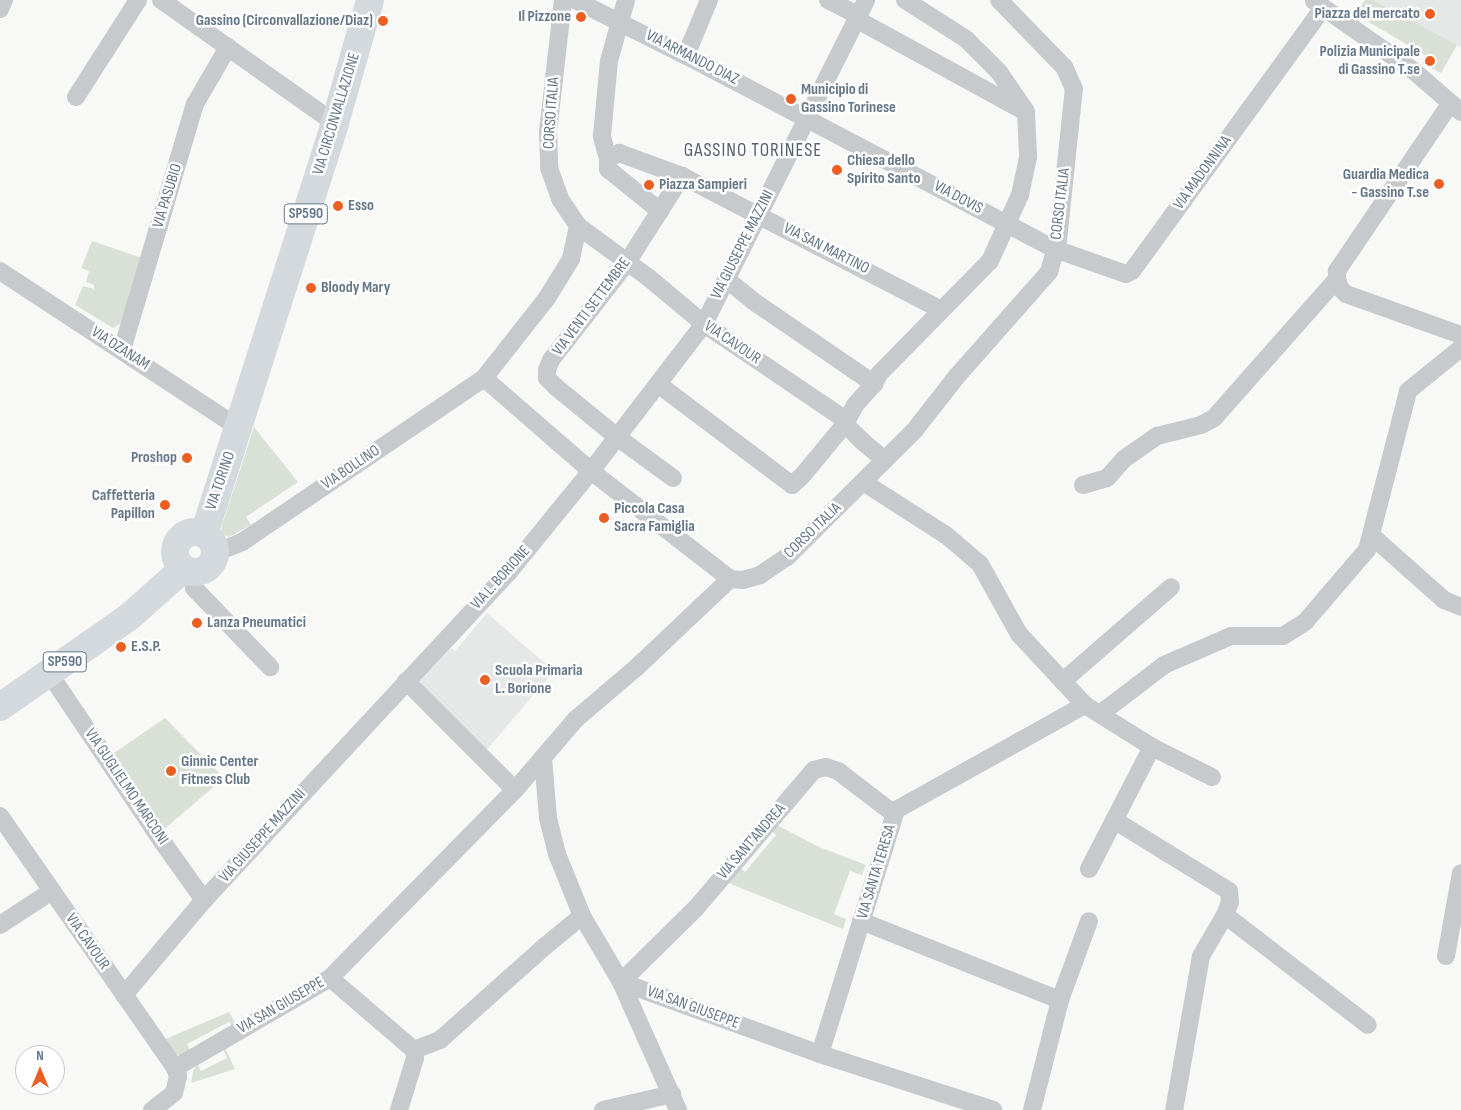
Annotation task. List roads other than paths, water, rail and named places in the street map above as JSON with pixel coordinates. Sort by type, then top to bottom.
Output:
[{"type":"main road","name":"VIA CIRCONVALLAZIONE","points":[[240,428],[335,123],[370,0]]},
{"type":"main road","name":"VIA TORINO","points":[[210,544],[240,428]]},
{"type":"main road","points":[[188,571],[175,556],[180,538],[192,532],[210,544]]},
{"type":"main road","name":"SP590","points":[[0,707],[129,617],[188,571],[208,568],[210,544]]},
{"type":"street","points":[[0,9],[4,0]]},
{"type":"street","points":[[76,97],[138,0]]},
{"type":"street","points":[[161,0],[335,123]]},
{"type":"street","name":"CORSO ITALIA","points":[[563,0],[548,131],[549,168],[560,199],[578,226]]},
{"type":"street","name":"VIA ARMANDO DIAZ","points":[[575,0],[807,118]]},
{"type":"street","points":[[608,160],[618,152],[682,176],[660,211],[608,169],[608,160],[602,136],[608,61],[626,0]]},
{"type":"street","points":[[686,55],[710,0]]},
{"type":"street","points":[[828,0],[860,11],[1026,112]]},
{"type":"street","points":[[658,384],[792,485],[845,424],[855,405],[874,384],[879,374],[990,261],[1020,195],[1028,156],[1026,112],[999,72],[966,39],[905,0]]},
{"type":"street","name":"CORSO ITALIA","points":[[730,579],[743,580],[760,575],[787,557],[914,431],[957,376],[1049,272],[1055,249],[1074,89],[1064,67],[998,0]]},
{"type":"street","points":[[1318,4],[1393,55],[1457,106],[1338,270],[1337,280],[1340,288],[1346,294],[1461,334]]},
{"type":"street","name":"VIA MADONNINA","points":[[1055,249],[1119,273],[1126,274],[1132,271],[1318,4]]},
{"type":"street","name":"VIA GIUSEPPE MAZZINI","points":[[591,472],[704,324],[860,11]]},
{"type":"street","name":"VIA PASUBIO","points":[[122,350],[195,104],[228,47]]},
{"type":"street","name":"VIA DOVIS","points":[[807,118],[1055,249]]},
{"type":"street","name":"VIA SAN MARTINO","points":[[682,176],[942,310]]},
{"type":"street","name":"VIA VENTI SETTEMBRE","points":[[617,437],[556,387],[547,378],[547,370],[551,360],[628,261],[660,211]]},
{"type":"street","points":[[578,226],[571,259],[547,298],[484,378],[591,472],[730,579]]},
{"type":"street","name":"VIA CAVOUR","points":[[578,226],[628,261],[704,324],[840,416],[845,424],[885,460]]},
{"type":"street","name":"VIA OZANAM","points":[[0,271],[240,428]]},
{"type":"street","points":[[726,279],[753,301],[874,384]]},
{"type":"street","points":[[1083,485],[1107,478],[1124,459],[1157,436],[1201,425],[1214,418],[1337,280]]},
{"type":"street","points":[[1100,714],[1164,666],[1232,636],[1283,636],[1305,622],[1367,550],[1408,391],[1461,348]]},
{"type":"street","name":"VIA BOLLINO","points":[[210,544],[242,542],[484,378]]},
{"type":"street","points":[[617,437],[673,478]]},
{"type":"street","name":"VIA L. BORIONE","points":[[406,681],[508,573],[591,472]]},
{"type":"street","points":[[863,482],[946,535],[980,564],[1019,634],[1085,705],[1152,747],[1212,777]]},
{"type":"street","points":[[1372,536],[1444,600],[1461,608]]},
{"type":"street","points":[[188,571],[194,588],[270,668]]},
{"type":"street","name":"VIA SAN GIUSEPPE","points":[[175,1068],[330,978],[515,790],[576,719],[637,667],[730,579]]},
{"type":"street","points":[[1063,681],[1170,587]]},
{"type":"street","name":"VIA GUGLIELMO MARCONI","points":[[49,673],[204,900]]},
{"type":"street","points":[[406,681],[515,790]]},
{"type":"street","name":"VIA GIUSEPPE MAZZINI","points":[[124,995],[204,900],[406,681]]},
{"type":"street","name":"VIA SANTA TERESA","points":[[820,1054],[896,810],[1085,705]]},
{"type":"street","points":[[1089,869],[1152,747]]},
{"type":"street","points":[[543,758],[548,818],[557,854],[582,916],[621,982],[675,1102],[603,1110]]},
{"type":"street","name":"VIA SANT'ANDREA","points":[[621,982],[696,908],[814,770],[826,767],[838,771],[889,810],[896,810]]},
{"type":"street","name":"VIA CAVOUR","points":[[0,816],[175,1068]]},
{"type":"street","points":[[1114,820],[1229,891],[1230,902],[1225,915],[1201,956],[1174,1110]]},
{"type":"street","points":[[1446,956],[1461,873]]},
{"type":"street","points":[[0,925],[52,891]]},
{"type":"street","points":[[1225,915],[1368,1025]]},
{"type":"street","points":[[414,1050],[440,1040],[544,947],[582,916]]},
{"type":"street","points":[[861,921],[1060,1000]]},
{"type":"street","points":[[1032,1110],[1060,1000],[1088,921]]},
{"type":"street","points":[[330,978],[414,1050],[415,1058],[395,1108]]},
{"type":"street","name":"VIA SAN GIUSEPPE","points":[[621,982],[969,1106],[993,1110]]},
{"type":"street","points":[[162,1107],[174,1093],[178,1076],[175,1068]]},
{"type":"place","name":"Piazza del mercato","points":[[1430,14]]},
{"type":"place","name":"Il Pizzone","points":[[581,17]]},
{"type":"place","name":"Gassino (Circonvallazione/Diaz)","points":[[383,21]]},
{"type":"place","name":"Polizia Municipale di Gassino T.se","points":[[1430,61]]},
{"type":"place","name":"Municipio di Gassino Torinese","points":[[791,99]]},
{"type":"place","name":"Chiesa dello Spirito Santo","points":[[837,170]]},
{"type":"place","name":"Guardia Medica - Gassino T.se","points":[[1439,184]]},
{"type":"place","name":"Piazza Sampieri","points":[[649,185]]},
{"type":"place","name":"Esso","points":[[338,206]]},
{"type":"place","name":"Bloody Mary","points":[[311,288]]},
{"type":"place","name":"Proshop","points":[[187,458]]},
{"type":"place","name":"Caffetteria Papillon","points":[[165,505]]},
{"type":"place","name":"Piccola Casa Sacra Famiglia","points":[[604,518]]},
{"type":"place","name":"Lanza Pneumatici","points":[[197,623]]},
{"type":"place","name":"E.S.P.","points":[[121,647]]},
{"type":"place","name":"Scuola Primaria L. Borione","points":[[485,680]]},
{"type":"place","name":"Ginnic Center Fitness Club","points":[[171,771]]},
{"type":"district","name":"GASSINO TORINESE","points":[[753,151]]}]
